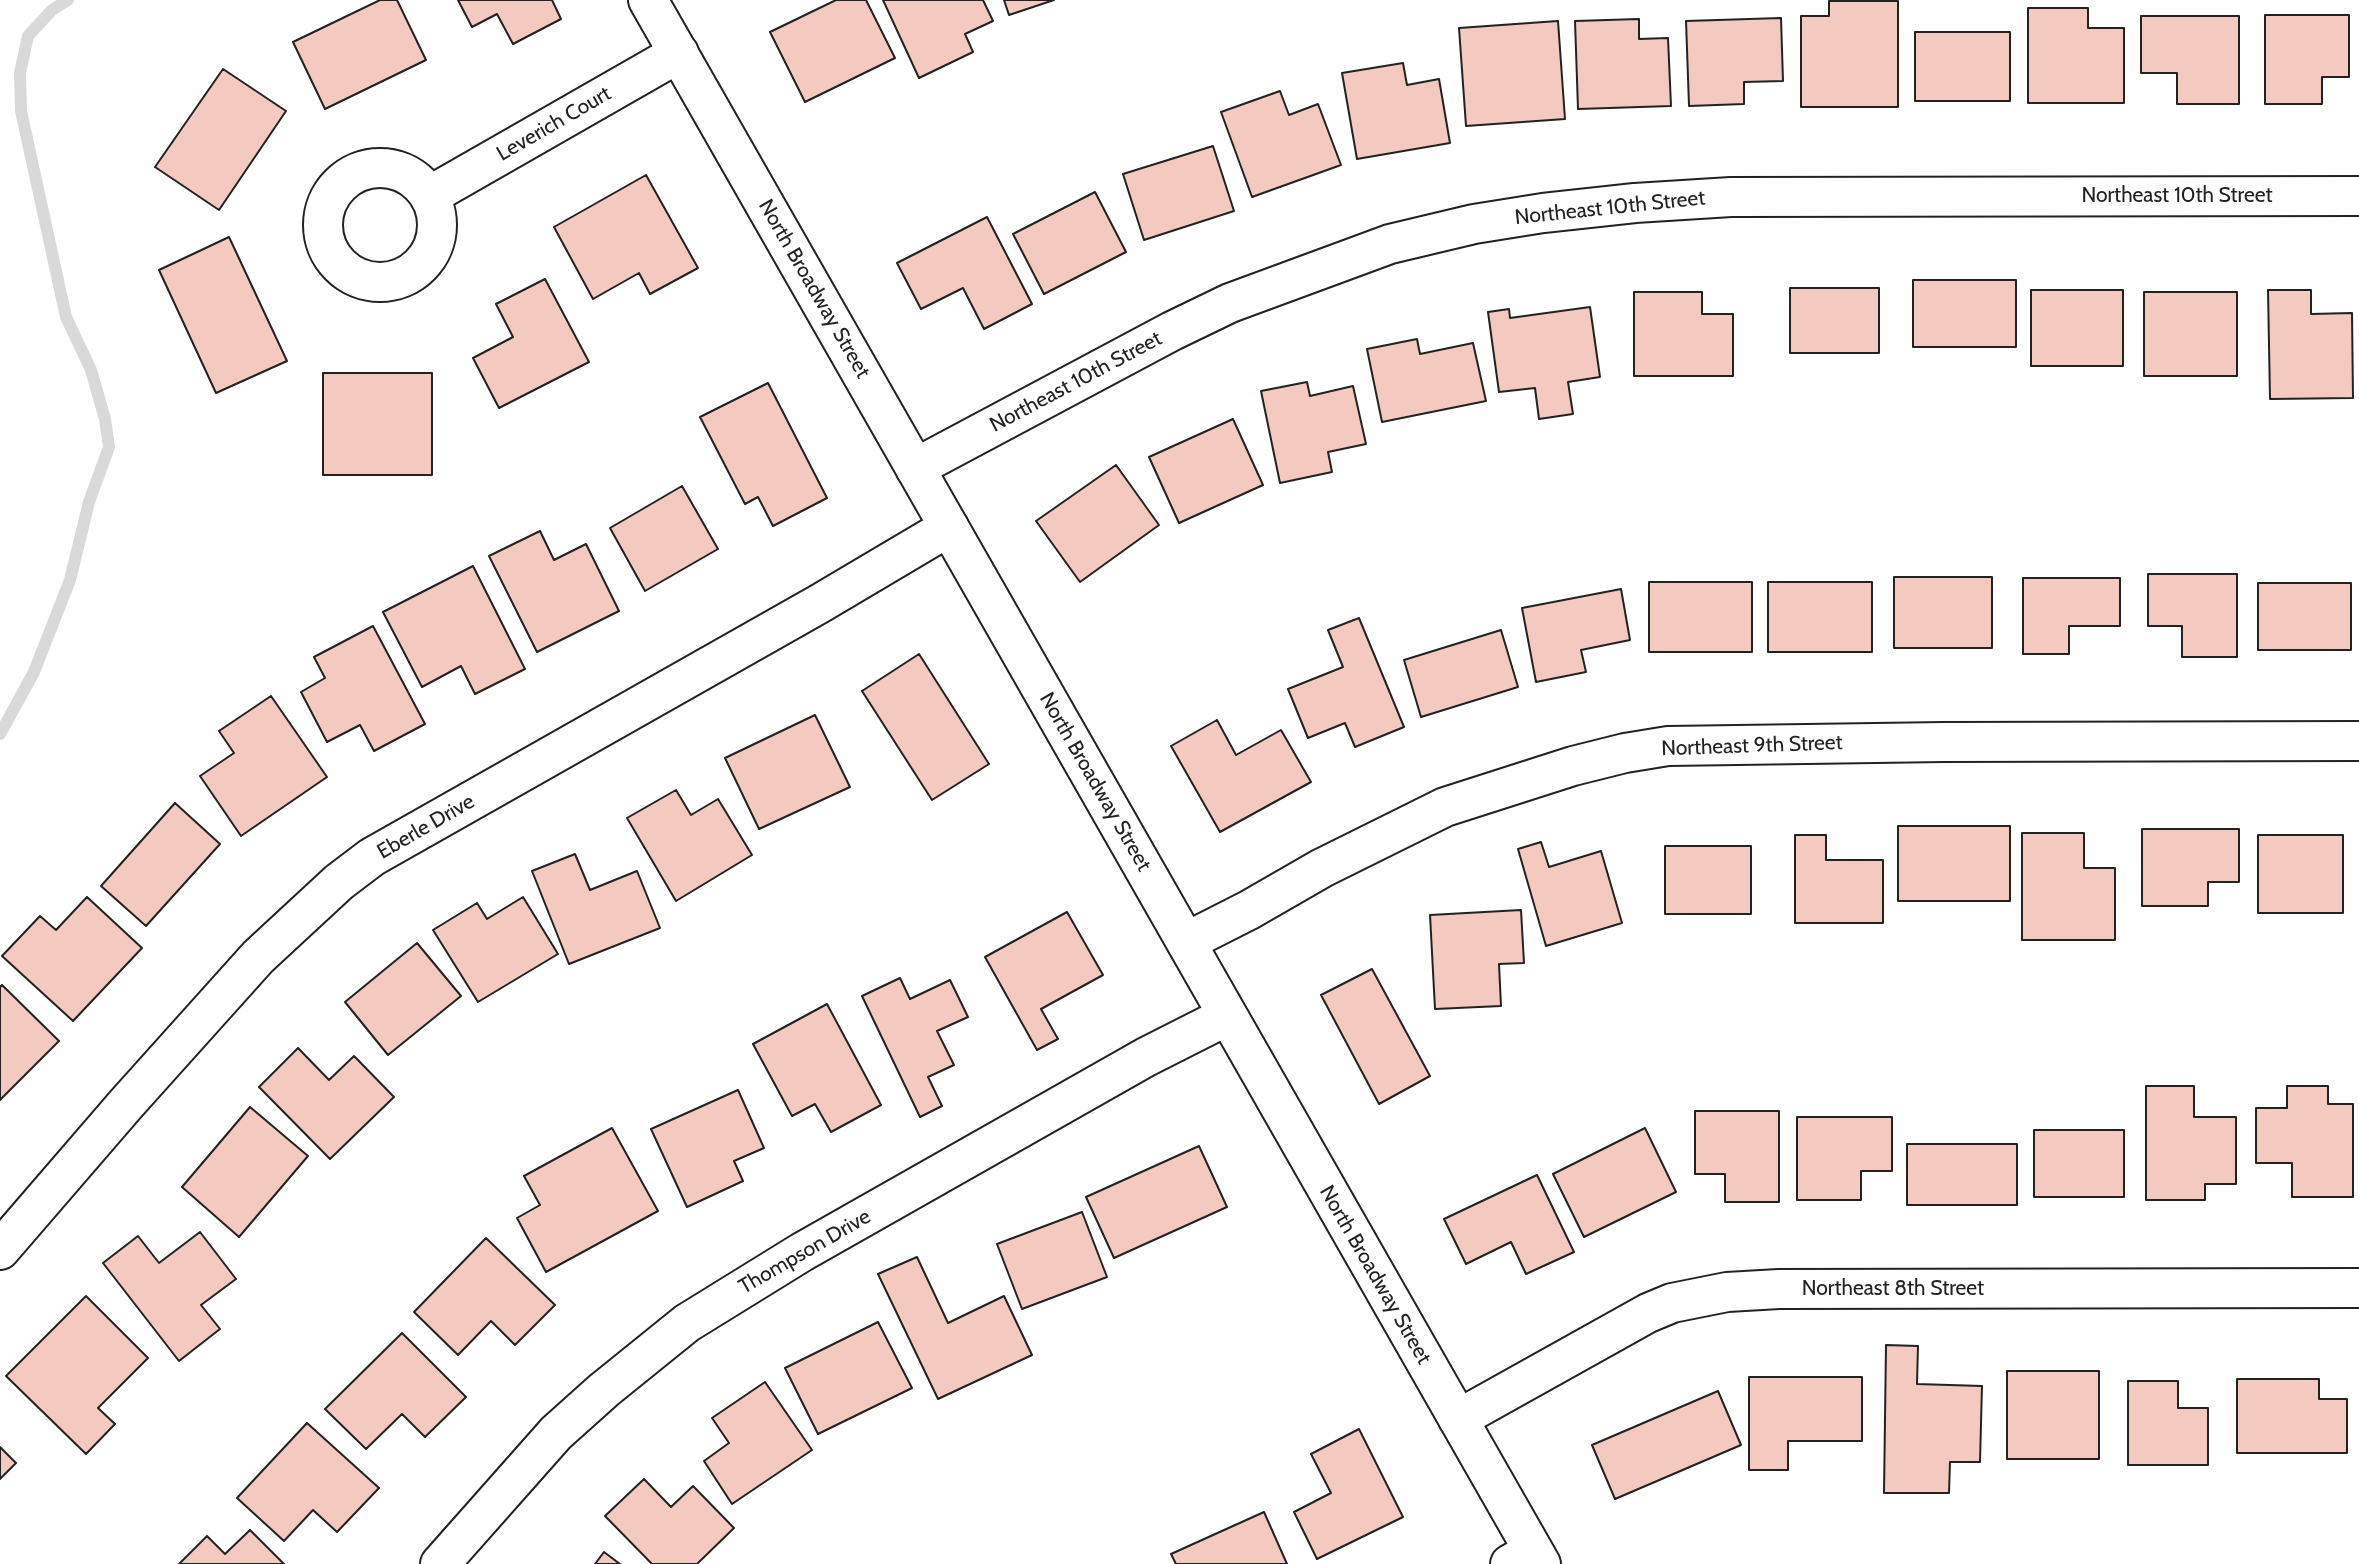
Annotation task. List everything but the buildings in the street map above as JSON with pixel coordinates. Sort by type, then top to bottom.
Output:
[{"type":"street","name":"North Broadway Street","points":[[648,0],[1458,1419],[1528,1560]]},
{"type":"street","name":"Leverich Court","points":[[429,196],[679,53]]},
{"type":"street","name":"Northeast 10th Street","points":[[915,468],[1172,331],[1230,303],[1390,244],[1474,225],[1543,213],[1635,202],[1731,197],[2359,196]]},
{"type":"street","name":"Eberle Drive","points":[[0,1250],[258,957],[339,882],[372,858],[819,604],[949,527]]},
{"type":"street","name":"Northeast 9th Street","points":[[1186,942],[1445,807],[1562,769],[1625,753],[1668,746],[2359,741]]},
{"type":"street","name":"Thompson Drive","points":[[440,1564],[556,1433],[687,1323],[802,1252],[1146,1057],[1227,1016]]},
{"type":"street","name":"Northeast 8th Street","points":[[1458,1419],[1648,1313],[1672,1303],[1727,1292],[1779,1289],[2359,1288]]},
{"type":"waterway","points":[[0,734],[34,672],[70,580],[89,502],[109,447],[105,419],[91,370],[66,317],[21,111],[20,73],[28,36],[52,10],[68,0]]}]
